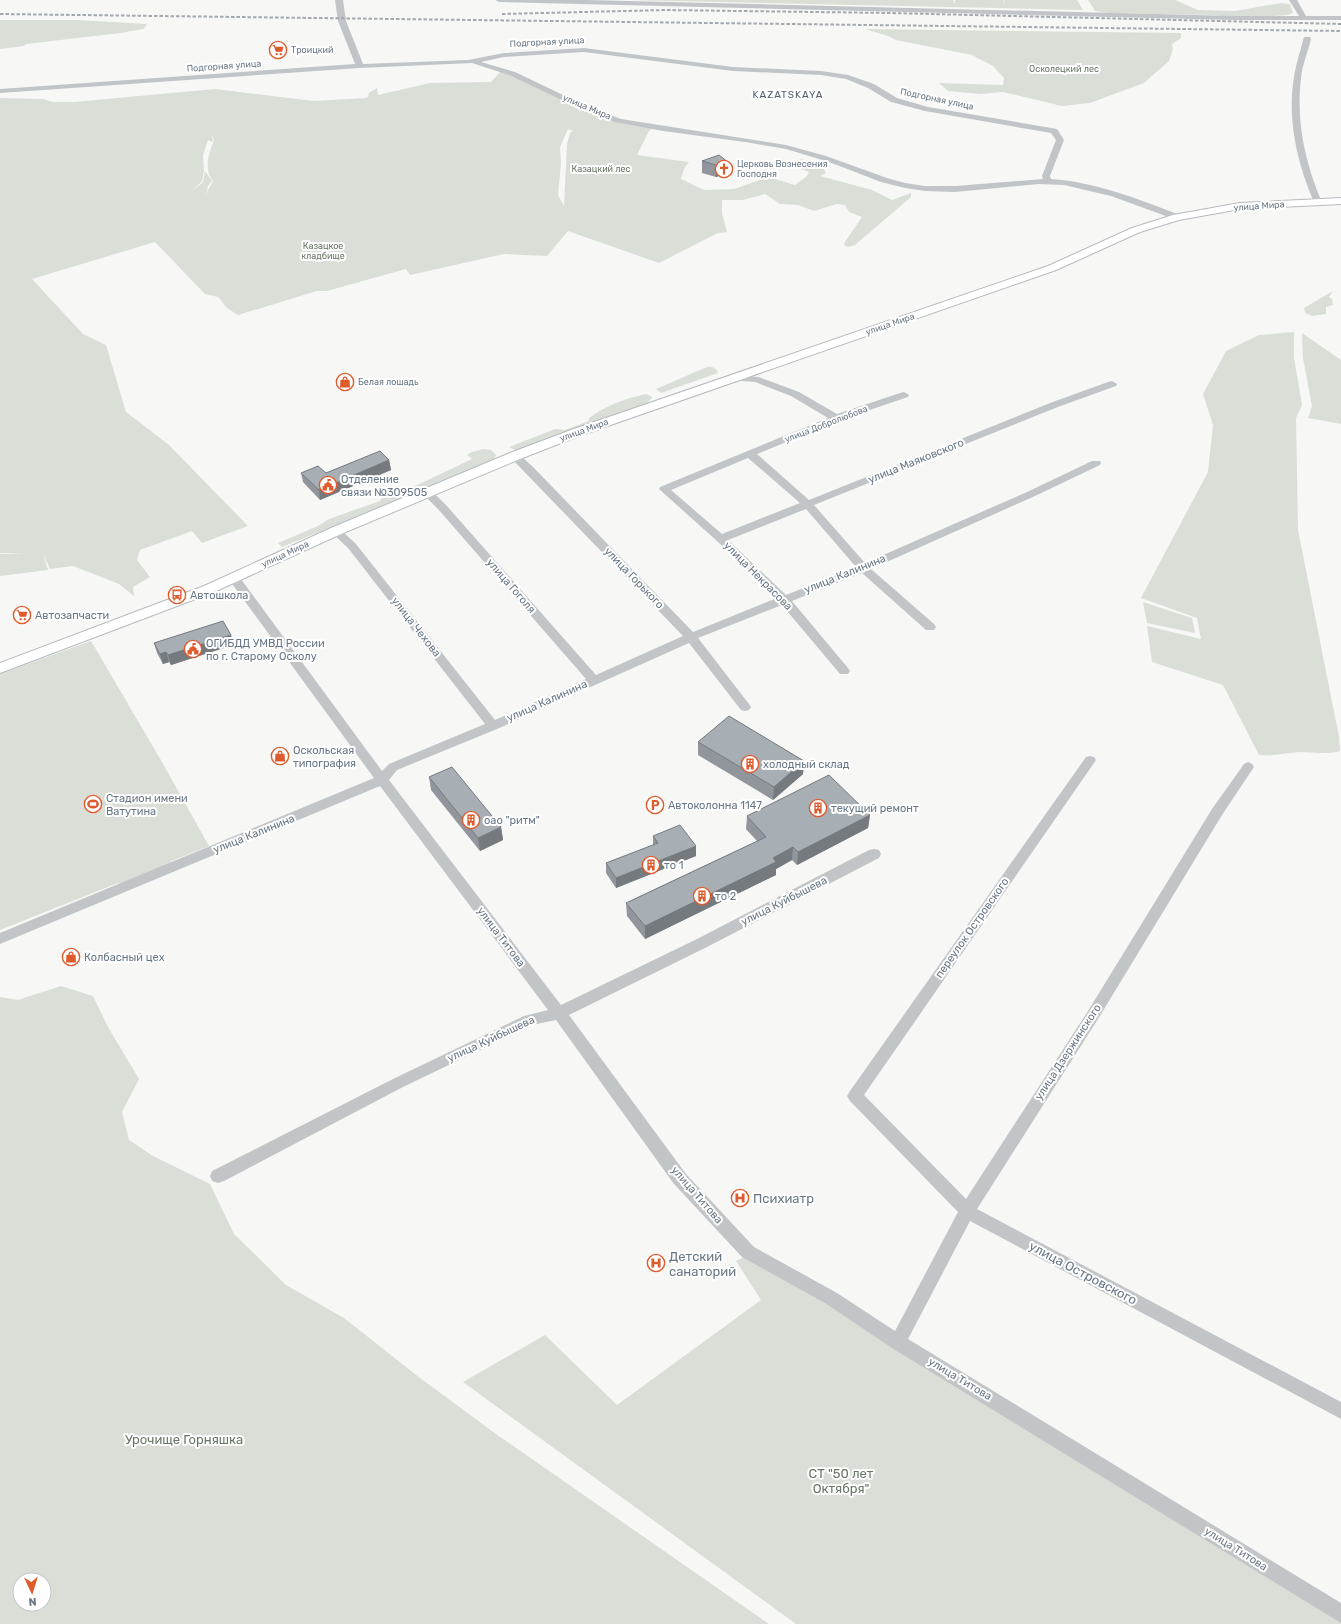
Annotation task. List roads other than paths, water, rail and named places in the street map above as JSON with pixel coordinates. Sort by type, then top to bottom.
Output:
[{"type":"main road","name":"улица Мира","points":[[0,668],[95,633],[234,578],[293,549],[515,456],[575,433],[732,378],[1052,268],[1136,230],[1177,217],[1240,206],[1341,201]]},
{"type":"street","points":[[339,0],[342,13],[339,22],[360,66]]},
{"type":"street","points":[[499,0],[1235,18],[1341,18]]},
{"type":"street","points":[[1293,0],[1303,17]]},
{"type":"street","points":[[1308,39],[1298,78],[1297,130],[1305,173],[1318,202]]},
{"type":"street","name":"Подгорная улица","points":[[0,91],[360,66],[468,62],[504,55],[584,50],[733,70],[821,73],[848,77],[871,86],[894,100],[901,102],[928,109],[1054,131],[1060,140],[1046,176],[1048,181]]},
{"type":"street","name":"улица Мира","points":[[468,62],[490,66],[518,75],[572,102],[616,120],[778,145],[848,166],[893,183],[916,188],[939,189],[975,188],[1048,181],[1077,185],[1107,193],[1177,217]]},
{"type":"street","points":[[732,378],[756,378],[795,394],[836,418]]},
{"type":"street","name":"улица Маяковского","points":[[721,539],[1054,405],[1112,384]]},
{"type":"street","name":"улица Добролюбова","points":[[664,489],[836,418],[904,395]]},
{"type":"street","points":[[749,454],[808,505],[862,568],[930,627]]},
{"type":"street","name":"улица Горького","points":[[515,456],[691,637],[745,707]]},
{"type":"street","name":"улица Калинина","points":[[0,938],[382,780],[393,767],[493,726],[691,637],[862,568],[1031,494],[1096,463]]},
{"type":"street","name":"улица Некрасова","points":[[664,489],[721,539],[784,599],[844,670]]},
{"type":"street","name":"улица Гоголя","points":[[427,492],[442,507],[593,680]]},
{"type":"street","name":"улица Чехова","points":[[336,531],[352,546],[493,726]]},
{"type":"street","name":"улица Титова","points":[[234,578],[382,780],[559,1013],[680,1179],[748,1252],[831,1298],[898,1342],[1341,1614]]},
{"type":"street","name":"переулок Островского","points":[[855,1096],[1090,760]]},
{"type":"street","name":"улица Дзержинского","points":[[898,1342],[967,1211],[1092,1015],[1217,812],[1248,767]]},
{"type":"street","name":"улица Куйбышева","points":[[218,1176],[398,1083],[529,1020],[559,1013],[702,943],[874,854]]},
{"type":"street","name":"улица Островского","points":[[855,1096],[967,1211],[1341,1411]]},
{"type":"railway","points":[[502,14],[665,10],[890,13],[1341,24]]},
{"type":"railway","points":[[0,14],[1341,31]]},
{"type":"place","name":"Троицкий","points":[[278,50]]},
{"type":"place","name":"Церковь Вознесения Господня","points":[[724,169]]},
{"type":"place","name":"Белая лошадь","points":[[345,382]]},
{"type":"place","name":"Отделение связи №309505","points":[[328,485]]},
{"type":"place","name":"Автошкола","points":[[177,595]]},
{"type":"place","name":"Автозапчасти","points":[[22,615]]},
{"type":"place","name":"ОГИБДД УМВД России по г. Старому Осколу","points":[[193,649]]},
{"type":"place","name":"Оскольская типография","points":[[280,756]]},
{"type":"place","name":"холодный склад","points":[[750,764]]},
{"type":"place","name":"Стадион имени Ватутина","points":[[93,804]]},
{"type":"place","name":"Автоколонна 1147","points":[[655,805]]},
{"type":"place","name":"текущий ремонт","points":[[818,808]]},
{"type":"place","name":"оао \"ритм\"","points":[[471,820]]},
{"type":"place","name":"то 1","points":[[651,865]]},
{"type":"place","name":"то 2","points":[[702,896]]},
{"type":"place","name":"Колбасный цех","points":[[71,957]]},
{"type":"place","name":"Психиатр","points":[[740,1198]]},
{"type":"place","name":"Детский санаторий","points":[[656,1263]]},
{"type":"district","name":"KAZATSKAYA","points":[[788,95]]},
{"type":"park label","name":"Осколецкий лес","points":[[1064,69]]},
{"type":"park label","name":"Казацкий лес","points":[[601,169]]},
{"type":"park label","name":"Казацкое кладбище","points":[[323,252]]},
{"type":"park label","name":"Урочище Горняшка","points":[[184,1439]]},
{"type":"park label","name":"СТ \"50 лет Октября\"","points":[[841,1480]]}]
